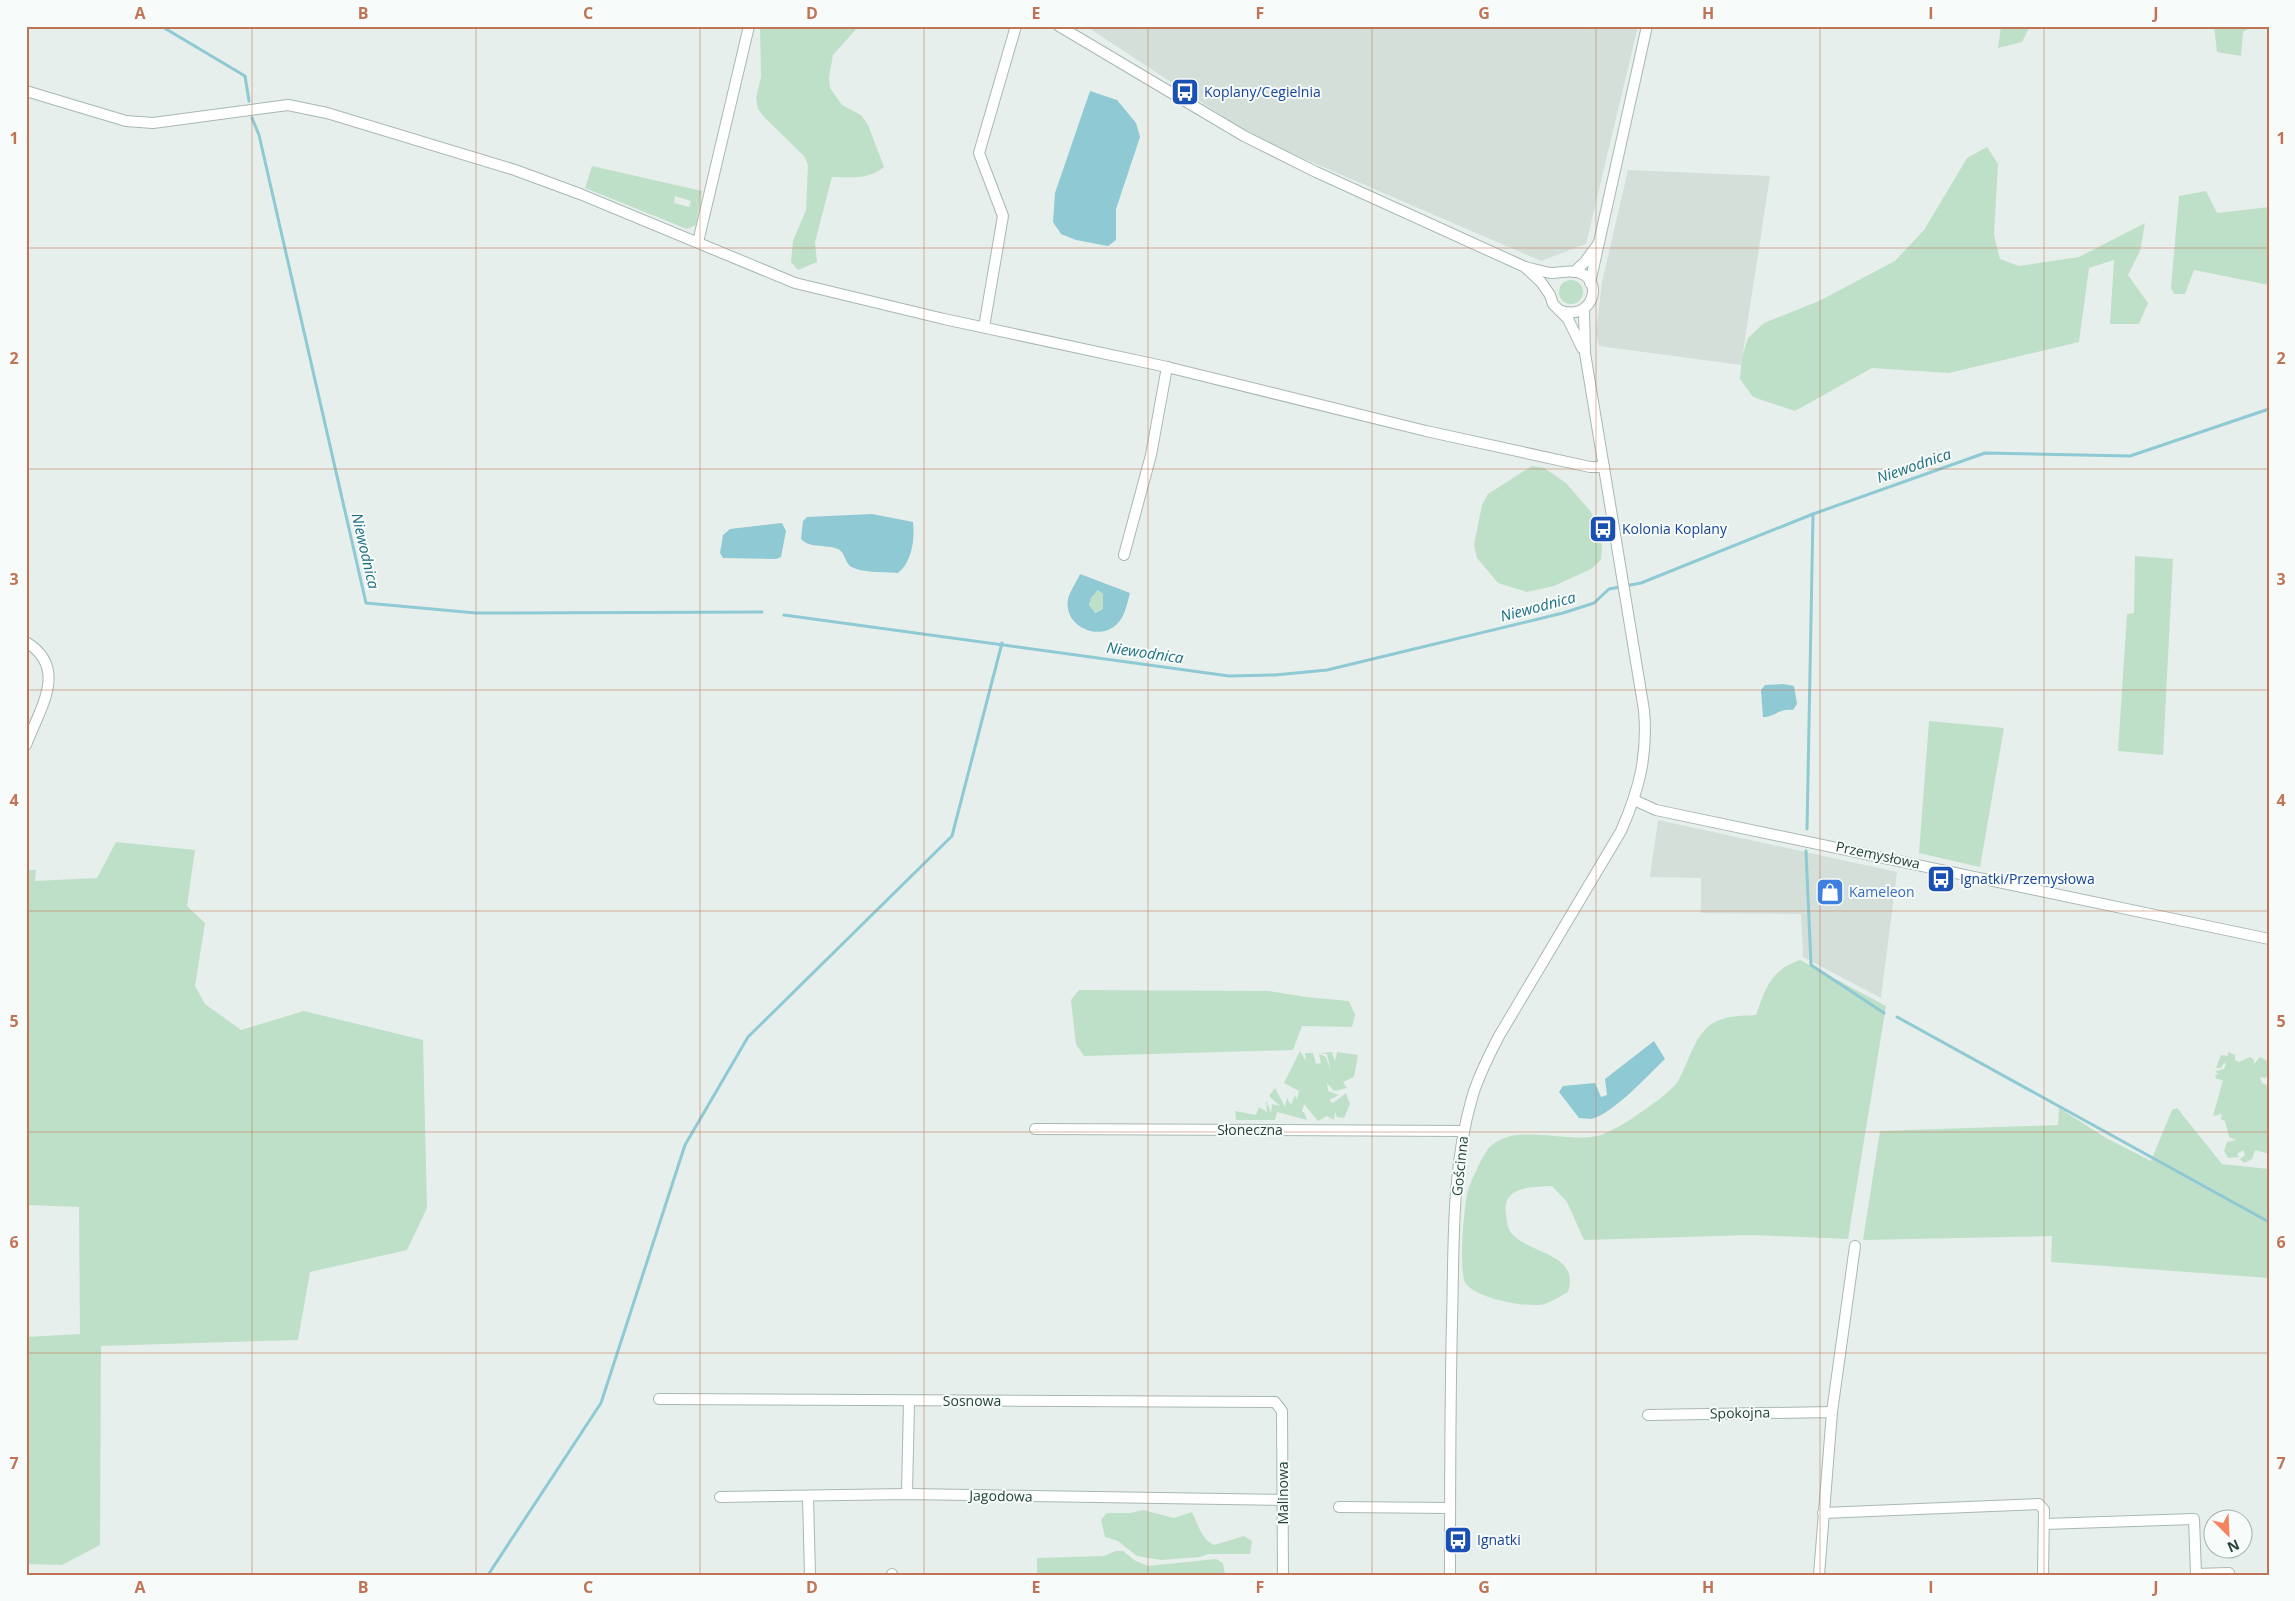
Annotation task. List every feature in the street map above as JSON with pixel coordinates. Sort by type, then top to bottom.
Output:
[{"type":"street","points":[[698,242],[749,26]]},
{"type":"street","points":[[984,327],[1003,216],[979,153],[1016,26]]},
{"type":"street","points":[[1059,26],[1244,136],[1316,172],[1525,267],[1550,273],[1574,272],[1587,278],[1593,294],[1590,303],[1584,310],[1567,314],[1559,310]]},
{"type":"street","points":[[1590,283],[1647,26]]},
{"type":"street","points":[[26,91],[126,121],[153,123],[288,106],[327,113],[515,170],[580,194],[795,283],[1167,367],[1426,431],[1590,467],[1604,467]]},
{"type":"street","points":[[1574,272],[1585,262],[1601,239]]},
{"type":"street","points":[[1525,267],[1550,295],[1553,304],[1573,328],[1585,353]]},
{"type":"street","points":[[1550,295],[1551,286],[1555,278],[1562,273]]},
{"type":"street","points":[[1584,310],[1585,353]]},
{"type":"street","name":"Gościnna","points":[[1450,1575],[1454,1233],[1460,1154],[1472,1097],[1483,1067],[1499,1036],[1621,831],[1634,800],[1646,751],[1644,710],[1585,353]]},
{"type":"street","points":[[1124,555],[1151,455],[1167,367]]},
{"type":"street","points":[[26,642],[37,648],[46,658],[51,674],[26,745]]},
{"type":"street","name":"Przemysłowa","points":[[1634,800],[1656,810],[2269,939]]},
{"type":"street","name":"Słoneczna","points":[[1035,1129],[1464,1131]]},
{"type":"street","points":[[1819,1575],[1832,1412],[1855,1246]]},
{"type":"street","name":"Sosnowa","points":[[659,1399],[1274,1402],[1282,1411]]},
{"type":"street","points":[[907,1494],[909,1401]]},
{"type":"street","name":"Malinowa","points":[[1282,1411],[1283,1575]]},
{"type":"street","name":"Spokojna","points":[[1648,1415],[1832,1412]]},
{"type":"street","name":"Jagodowa","points":[[720,1497],[907,1494],[1283,1500]]},
{"type":"street","points":[[808,1497],[810,1575]]},
{"type":"street","points":[[1823,1513],[2039,1504],[2044,1510],[2043,1575]]},
{"type":"street","points":[[1339,1507],[1450,1508]]},
{"type":"street","points":[[2044,1524],[2194,1519],[2196,1574],[2230,1573]]},
{"type":"shaded area","points":[[1086,26],[1638,26],[1586,244],[1541,261],[1254,137]]},
{"type":"shaded area","points":[[1628,170],[1770,176],[1741,365],[1599,346],[1596,333],[1602,282]]},
{"type":"shaded area","points":[[1658,820],[1897,872],[1881,998],[1803,957],[1801,914],[1701,913],[1701,878],[1650,877]]},
{"type":"green space","points":[[760,26],[859,26],[833,55],[829,77],[830,88],[842,105],[861,115],[868,125],[884,167],[866,176],[832,177],[815,242],[817,262],[798,270],[791,262],[793,241],[806,210],[808,165],[804,156],[758,109],[756,98],[761,77]]},
{"type":"green space","points":[[2001,26],[2030,26],[2022,42],[1998,48]]},
{"type":"green space","points":[[2214,26],[2253,26],[2243,32],[2241,56],[2217,52]]},
{"type":"green space","points":[[1987,147],[1998,164],[1994,235],[2000,259],[2019,266],[2079,257],[2145,223],[2140,251],[2128,275],[2148,303],[2139,324],[2110,324],[2114,260],[2089,268],[2079,342],[1949,373],[1872,368],[1795,411],[1753,397],[1740,379],[1742,357],[1748,338],[1764,323],[1819,301],[1895,261],[1924,230],[1967,158]]},
{"type":"green space","points":[[592,166],[702,191],[696,225],[687,229],[585,188]],"holes":[[[675,196],[691,201],[689,207],[674,203]]]},
{"type":"green space","points":[[2206,191],[2217,213],[2269,207],[2269,285],[2194,270],[2185,294],[2174,294],[2171,288],[2179,196]]},
{"type":"green space","points":[[1571,280],[1576,281],[1582,287],[1582,297],[1576,303],[1571,304],[1566,303],[1560,297],[1559,292],[1560,287],[1566,281]]},
{"type":"green space","points":[[1532,466],[1544,468],[1566,483],[1591,512],[1602,546],[1601,560],[1591,569],[1554,586],[1527,592],[1498,583],[1477,558],[1474,545],[1482,505],[1488,494]]},
{"type":"green space","points":[[2135,556],[2173,559],[2163,755],[2118,751],[2127,614],[2134,613]]},
{"type":"green space","points":[[1098,590],[1103,594],[1103,609],[1094,613],[1089,605],[1091,598]]},
{"type":"green space","points":[[1929,721],[2004,728],[1980,867],[1919,853]]},
{"type":"green space","points":[[116,842],[195,850],[187,906],[205,923],[195,986],[205,1004],[241,1030],[304,1011],[423,1040],[427,1208],[407,1250],[310,1272],[298,1340],[101,1346],[100,1545],[62,1565],[26,1564],[26,1337],[80,1334],[79,1207],[26,1205],[26,870],[36,870],[35,881],[97,878]]},
{"type":"green space","points":[[1800,960],[1886,1006],[1848,1239],[1753,1235],[1584,1240],[1567,1202],[1552,1186],[1535,1187],[1520,1190],[1513,1193],[1509,1198],[1506,1205],[1508,1228],[1521,1241],[1561,1262],[1567,1270],[1570,1279],[1568,1292],[1545,1304],[1529,1305],[1489,1297],[1466,1284],[1462,1267],[1462,1254],[1466,1198],[1474,1175],[1488,1149],[1498,1140],[1511,1136],[1526,1134],[1588,1137],[1601,1135],[1625,1123],[1653,1104],[1674,1086],[1683,1072],[1696,1043],[1707,1027],[1726,1018],[1756,1015],[1770,981],[1782,969]]},
{"type":"green space","points":[[1079,990],[1269,991],[1349,1001],[1355,1015],[1352,1027],[1302,1026],[1293,1050],[1084,1056],[1076,1044],[1071,1000]]},
{"type":"green space","points":[[1300,1051],[1306,1061],[1305,1053],[1313,1053],[1316,1064],[1321,1063],[1319,1054],[1326,1057],[1331,1072],[1327,1054],[1320,1053],[1332,1052],[1335,1061],[1337,1052],[1358,1055],[1354,1077],[1343,1082],[1347,1088],[1334,1091],[1327,1083],[1328,1091],[1339,1095],[1329,1100],[1333,1103],[1346,1093],[1350,1104],[1344,1118],[1337,1117],[1335,1112],[1334,1120],[1327,1116],[1318,1121],[1304,1104],[1302,1112],[1304,1112],[1307,1120],[1277,1112],[1275,1120],[1236,1120],[1235,1111],[1256,1115],[1259,1107],[1267,1112],[1266,1100],[1271,1113],[1272,1104],[1280,1106],[1269,1096],[1275,1088],[1285,1107],[1287,1098],[1291,1105],[1295,1095],[1297,1100],[1299,1091],[1284,1083]]},
{"type":"green space","points":[[2228,1052],[2235,1055],[2235,1060],[2239,1062],[2250,1057],[2254,1060],[2254,1064],[2260,1057],[2269,1062],[2269,1075],[2265,1078],[2260,1077],[2262,1083],[2269,1086],[2269,1154],[2255,1150],[2252,1159],[2244,1163],[2240,1159],[2245,1155],[2243,1150],[2237,1154],[2239,1157],[2228,1158],[2224,1151],[2227,1142],[2236,1140],[2229,1137],[2225,1121],[2221,1119],[2222,1114],[2213,1116],[2223,1080],[2216,1079],[2215,1076],[2218,1074],[2215,1071],[2224,1069],[2226,1064],[2224,1063],[2221,1068],[2216,1068],[2221,1055],[2228,1056]]},
{"type":"green space","points":[[2059,1108],[2106,1138],[2151,1161],[2172,1110],[2177,1108],[2222,1164],[2269,1169],[2269,1278],[2051,1262],[2052,1236],[1863,1240],[1880,1131],[2058,1125]]},
{"type":"green space","points":[[1143,1510],[1174,1518],[1192,1512],[1200,1531],[1214,1545],[1244,1536],[1252,1541],[1250,1554],[1208,1554],[1200,1557],[1161,1560],[1137,1556],[1118,1541],[1105,1537],[1101,1520],[1107,1513],[1130,1513]]},
{"type":"green space","points":[[1116,1551],[1123,1551],[1134,1560],[1148,1566],[1216,1559],[1223,1563],[1225,1575],[1037,1575],[1037,1558],[1104,1556]]},
{"type":"water","points":[[1090,91],[1117,100],[1136,123],[1140,137],[1116,209],[1116,240],[1108,246],[1076,240],[1061,234],[1053,222],[1055,193]]},
{"type":"water","points":[[872,514],[913,522],[912,550],[907,563],[898,573],[865,571],[853,568],[838,549],[809,544],[801,539],[803,521],[807,517]]},
{"type":"water","points":[[782,523],[786,531],[781,557],[776,559],[723,558],[720,553],[723,535],[730,529]]},
{"type":"water","points":[[1080,574],[1130,593],[1124,614],[1116,625],[1108,630],[1100,632],[1083,628],[1071,616],[1068,608],[1068,599]],"holes":[[[1098,590],[1103,594],[1103,609],[1095,613],[1089,605],[1091,598]]]},
{"type":"water","points":[[1783,684],[1794,686],[1797,704],[1793,710],[1784,710],[1771,716],[1763,717],[1761,690],[1765,685]]},
{"type":"water","points":[[1654,1041],[1665,1059],[1620,1102],[1600,1116],[1591,1119],[1579,1118],[1559,1092],[1563,1086],[1595,1083],[1601,1097],[1607,1095],[1605,1079]]},
{"type":"waterway","name":"Niewodnica","points":[[161,26],[245,76],[249,101]]},
{"type":"waterway","name":"Niewodnica","points":[[252,118],[259,135],[366,603],[476,613],[762,612]]},
{"type":"waterway","name":"Niewodnica","points":[[784,615],[1229,676],[1275,675],[1327,670],[1563,613],[1594,603],[1609,589],[1641,583],[1813,514],[1985,453],[2130,456],[2269,409]]},
{"type":"waterway","points":[[1807,829],[1813,514]]},
{"type":"waterway","points":[[488,1575],[601,1403],[685,1145],[748,1037],[952,836],[1002,643]]},
{"type":"waterway","points":[[1806,851],[1811,965],[1884,1013]]},
{"type":"waterway","points":[[1897,1017],[2269,1222]]},
{"type":"place","name":"Koplany/Cegielnia","points":[[1185,92]]},
{"type":"place","name":"Kolonia Koplany","points":[[1603,529]]},
{"type":"place","name":"Ignatki/Przemysłowa","points":[[1941,879]]},
{"type":"place","name":"Kameleon","points":[[1830,892]]},
{"type":"place","name":"Ignatki","points":[[1458,1540]]}]
